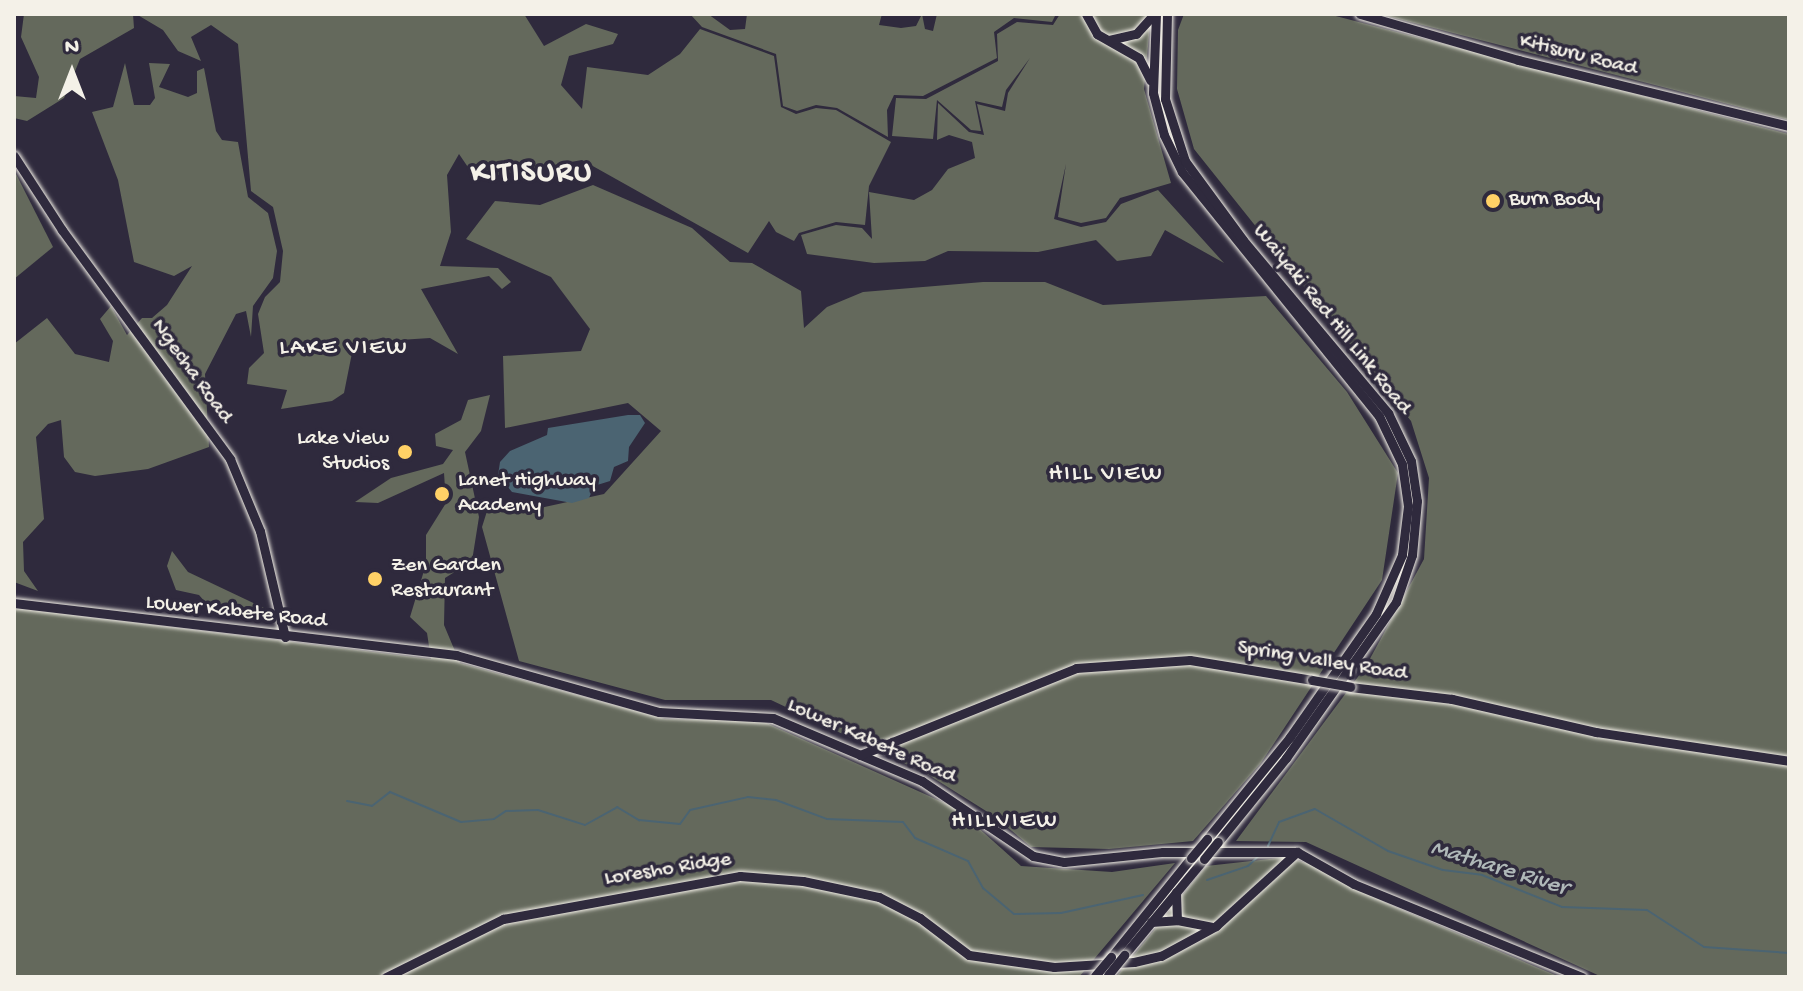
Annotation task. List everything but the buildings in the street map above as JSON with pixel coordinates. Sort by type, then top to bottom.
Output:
[{"type":"main road","points":[[1086,14],[1093,30],[1139,58],[1152,83]]},
{"type":"main road","points":[[1109,40],[1136,34],[1155,14]]},
{"type":"main road","name":"Waiyaki Red Hill Link Road","points":[[1155,14],[1152,83],[1164,135],[1196,194],[1386,427],[1402,464],[1408,506],[1402,555],[1376,614],[1213,841]]},
{"type":"main road","name":"Waiyaki Red Hill Link Road","points":[[1167,14],[1165,99],[1185,161],[1243,240],[1388,413],[1411,461],[1417,501],[1412,555],[1396,602],[1286,758],[1213,841]]},
{"type":"main road","name":"Kitisuru Road","points":[[1360,14],[1518,60],[1789,126]]},
{"type":"main road","name":"Ngecha Road","points":[[14,156],[62,230],[230,459],[260,531],[285,637]]},
{"type":"main road","name":"Lower Kabete Road","points":[[14,603],[465,657],[659,712],[773,718],[960,802],[1015,847],[1041,859],[1297,852]]},
{"type":"main road","name":"Spring Valley Road","points":[[860,755],[1076,668],[1190,660],[1350,687],[1452,699],[1596,732],[1789,761]]},
{"type":"main road","points":[[1094,976],[1191,858],[1213,841]]},
{"type":"main road","points":[[1107,976],[1204,859],[1213,841]]},
{"type":"main road","points":[[1297,852],[1354,884],[1582,977]]},
{"type":"main road","name":"Loresho Ridge","points":[[386,977],[503,919],[740,876],[803,881],[879,897],[920,918],[959,951],[1001,960],[1084,968],[1161,956],[1186,944],[1212,927],[1297,852]]},
{"type":"main road","points":[[1176,892],[1186,944]]},
{"type":"main road","points":[[1151,922],[1212,927]]},
{"type":"green space","points":[[24,14],[133,14],[134,28],[80,59],[64,98],[27,121],[14,118],[14,96],[36,98],[39,77],[21,37]]},
{"type":"green space","points":[[136,14],[524,14],[544,46],[586,24],[618,34],[613,44],[569,56],[561,85],[582,109],[587,67],[648,75],[680,54],[700,29],[774,56],[781,107],[796,114],[816,108],[836,110],[891,142],[869,186],[865,225],[836,222],[799,233],[794,241],[776,232],[769,221],[748,253],[582,160],[476,179],[459,154],[447,175],[451,232],[440,266],[498,268],[511,282],[502,289],[489,276],[421,289],[458,354],[430,338],[354,343],[344,393],[332,401],[281,409],[287,390],[247,384],[249,368],[264,353],[258,314],[265,297],[280,282],[283,251],[273,207],[251,191],[238,44],[211,25],[191,37],[201,61],[178,51],[163,30]]},
{"type":"green space","points":[[690,14],[708,14],[730,30],[745,29],[747,14],[882,14],[879,25],[901,28],[916,26],[922,14],[925,29],[933,31],[937,14],[1056,14],[1052,22],[1014,18],[994,32],[997,58],[923,96],[894,95],[887,110],[888,137],[837,108],[816,105],[797,111],[783,106],[776,54],[702,27]]},
{"type":"green space","points":[[1060,14],[1151,14],[1144,89],[1171,183],[1120,198],[1106,218],[1081,223],[1058,217],[1066,164],[1054,219],[1081,227],[1106,222],[1121,204],[1158,190],[1224,263],[1165,230],[1151,256],[1117,261],[1096,240],[1038,252],[948,251],[925,261],[874,263],[807,254],[801,235],[836,225],[862,228],[872,239],[869,192],[914,200],[932,190],[948,169],[975,158],[972,142],[949,135],[937,140],[938,103],[969,132],[984,135],[977,104],[1005,111],[1008,93],[1030,58],[1006,90],[1002,107],[975,101],[981,131],[971,130],[937,100],[933,139],[892,136],[896,98],[926,99],[998,61],[997,34],[1017,22],[1053,25]]},
{"type":"green space","points":[[1184,14],[1328,14],[1789,134],[1789,977],[1602,977],[1306,842],[1236,841],[1366,666],[1424,559],[1429,478],[1411,421],[1194,149],[1177,89],[1178,30]]},
{"type":"green space","points":[[1379,14],[1789,14],[1789,120],[1678,91]]},
{"type":"green space","points":[[125,63],[134,105],[150,105],[155,98],[149,63],[170,64],[159,87],[188,97],[197,93],[197,71],[204,68],[216,131],[222,140],[238,142],[248,197],[268,213],[277,251],[273,278],[253,306],[251,337],[246,311],[236,314],[205,374],[209,447],[148,469],[95,476],[75,472],[64,457],[61,420],[48,424],[36,437],[44,519],[23,542],[24,571],[38,591],[14,582],[14,344],[47,318],[75,354],[109,362],[113,341],[100,319],[111,306],[127,335],[142,318],[152,318],[167,305],[192,266],[174,276],[134,262],[118,180],[92,112],[113,107]]},
{"type":"green space","points":[[14,170],[53,247],[14,279]]},
{"type":"green space","points":[[593,185],[692,228],[730,262],[752,263],[801,291],[804,328],[827,307],[863,292],[983,282],[1045,282],[1103,305],[1266,296],[1347,392],[1398,473],[1382,580],[1261,763],[1193,841],[1109,849],[1031,847],[994,816],[927,774],[771,700],[665,700],[519,661],[482,527],[488,508],[540,508],[604,494],[661,431],[628,403],[505,428],[503,356],[581,351],[590,329],[551,277],[466,239],[495,201],[540,205]]},
{"type":"green space","points":[[490,395],[481,431],[465,452],[479,517],[472,561],[445,578],[444,625],[460,663],[665,719],[762,721],[956,808],[1021,866],[1112,872],[1175,863],[1079,977],[14,977],[14,608],[431,659],[427,633],[410,617],[426,564],[426,535],[446,503],[444,473],[378,503],[355,502],[391,478],[443,464],[453,450],[436,446],[435,434],[461,420],[468,400]]},
{"type":"green space","points":[[172,551],[188,572],[266,609],[269,616],[214,612],[199,595],[176,590],[167,566]]},
{"type":"green space","points":[[1287,857],[1312,865],[1386,903],[1560,977],[1116,977],[1206,866]]},
{"type":"water","points":[[640,415],[645,423],[629,447],[628,461],[614,467],[610,481],[594,486],[589,498],[572,503],[512,492],[498,475],[500,462],[510,451],[547,435],[548,428]]},
{"type":"waterway","points":[[347,801],[372,806],[390,792],[461,822],[494,819],[506,811],[538,810],[585,825],[617,807],[639,820],[680,824],[690,810],[748,797],[776,800],[827,819],[903,822],[915,838],[968,861],[983,888],[1014,914],[1061,913],[1143,895]]},
{"type":"waterway","name":"Mathare River","points":[[1268,846],[1279,822],[1315,809],[1388,851],[1443,870],[1482,875],[1562,907],[1647,910],[1704,947],[1789,953]]},
{"type":"waterway","points":[[1207,880],[1248,866],[1260,855]]},
{"type":"place","name":"Burn Body","points":[[1493,201]]},
{"type":"place","name":"Lake View Studios","points":[[405,452]]},
{"type":"place","name":"Lanet Highway Academy","points":[[442,494]]},
{"type":"place","name":"Zen Garden Restaurant","points":[[375,579]]},
{"type":"district","name":"KITISURU","points":[[532,175]]},
{"type":"district","name":"LAKE VIEW","points":[[344,349]]},
{"type":"district","name":"HILL VIEW","points":[[1106,475]]},
{"type":"district","name":"HILLVIEW","points":[[1005,822]]}]
